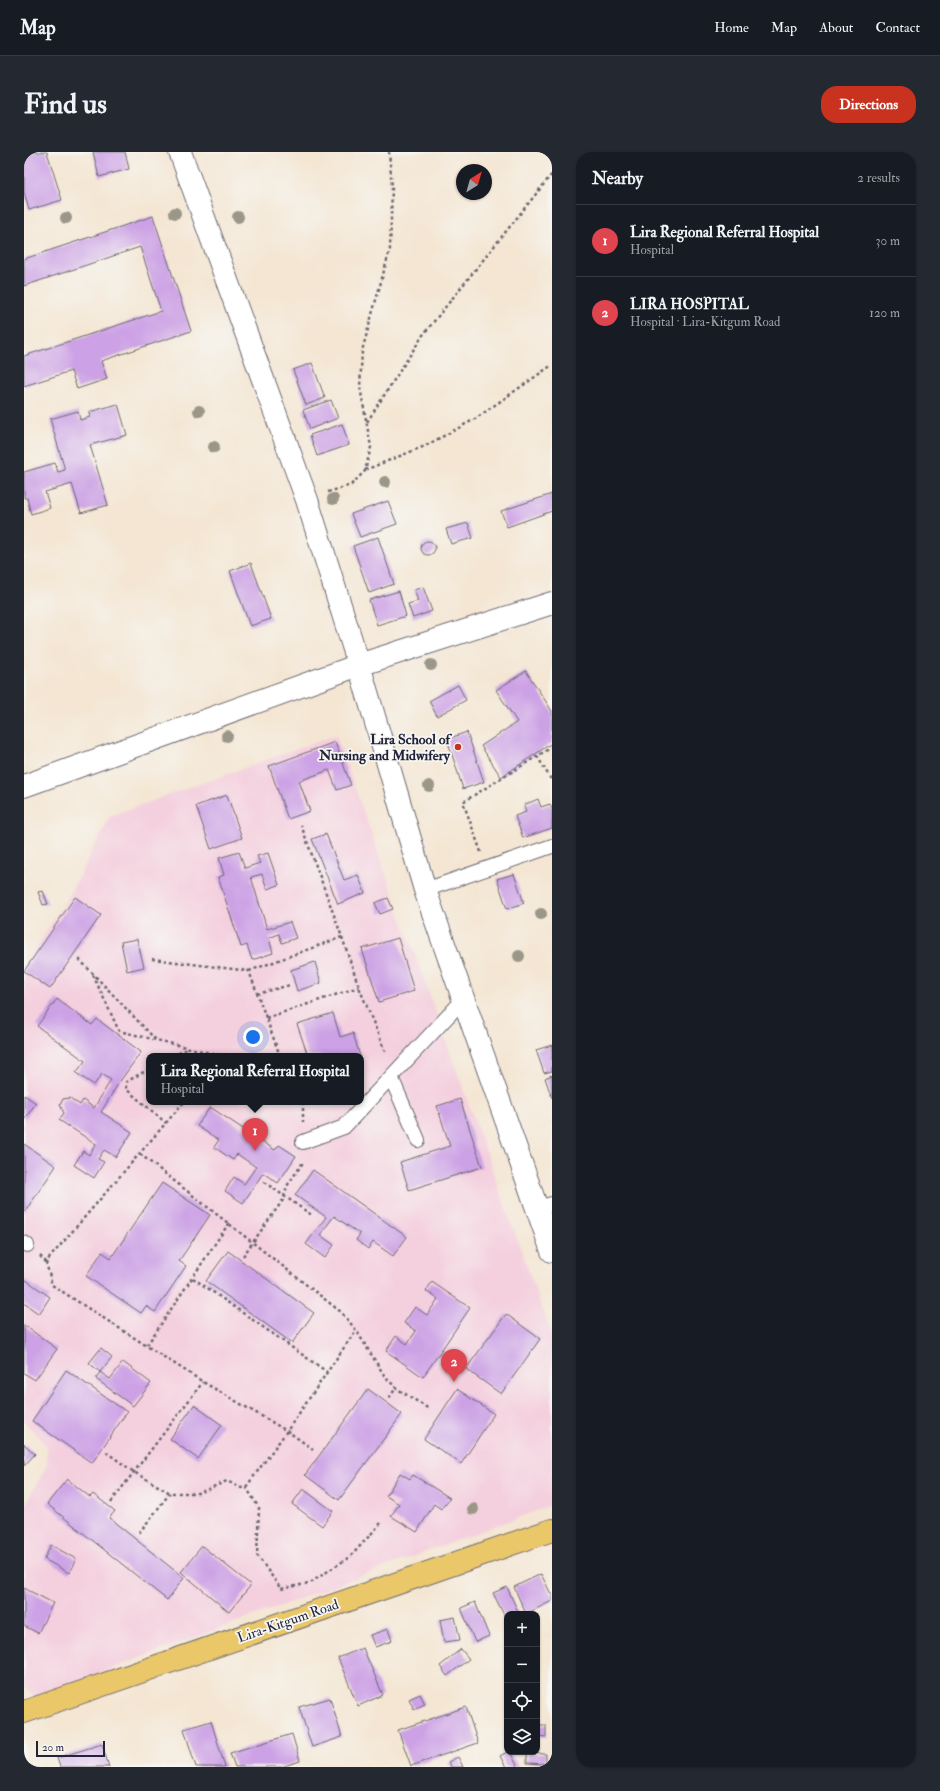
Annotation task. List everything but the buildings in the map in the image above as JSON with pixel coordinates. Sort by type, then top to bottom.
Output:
[{"type":"main road","name":"Lira-Kitgum Road","points":[[24,1712],[552,1530]]},
{"type":"street","points":[[180,152],[306,500],[359,665],[426,890],[464,1000],[545,1206],[552,1251]]},
{"type":"street","points":[[24,786],[359,665],[552,603]]},
{"type":"lane","points":[[426,890],[552,846]]},
{"type":"lane","points":[[303,1142],[344,1127],[464,1000]]},
{"type":"lane","points":[[393,1075],[418,1140]]},
{"type":"path","points":[[365,471],[371,448],[360,387],[362,351],[390,249],[392,187],[390,152]]},
{"type":"path","points":[[367,423],[423,335],[552,174]]},
{"type":"path","points":[[306,500],[351,485],[365,471],[425,446],[475,419],[552,365]]},
{"type":"path","points":[[487,869],[463,802],[552,747]]},
{"type":"path","points":[[537,756],[552,781]]},
{"type":"path","points":[[301,826],[359,987],[393,1075]]},
{"type":"path","points":[[152,959],[249,971],[342,937]]},
{"type":"path","points":[[79,959],[158,1042]]},
{"type":"path","points":[[249,971],[279,1053]]},
{"type":"path","points":[[93,975],[119,1031],[158,1042],[189,1047],[212,1053]]},
{"type":"path","points":[[258,994],[290,985]]},
{"type":"path","points":[[266,1018],[359,987]]},
{"type":"path","points":[[178,1053],[189,1047]]},
{"type":"path","points":[[146,1071],[126,1082],[126,1089],[166,1123]]},
{"type":"path","points":[[46,1262],[181,1105]]},
{"type":"path","points":[[140,1154],[342,1312],[356,1330],[384,1375],[396,1388],[429,1409]]},
{"type":"path","points":[[244,1256],[284,1196],[287,1186],[302,1164]]},
{"type":"path","points":[[264,1182],[314,1216]]},
{"type":"path","points":[[147,1345],[229,1224]]},
{"type":"path","points":[[26,1244],[46,1262],[52,1285],[203,1382],[287,1431],[313,1449]]},
{"type":"path","points":[[193,1278],[327,1372]]},
{"type":"path","points":[[106,1452],[134,1472],[170,1493],[199,1493],[227,1481],[241,1488],[246,1487],[287,1431],[356,1330]]},
{"type":"path","points":[[111,1502],[203,1382]]},
{"type":"path","points":[[389,1398],[396,1388]]},
{"type":"path","points":[[246,1487],[259,1508],[258,1555],[280,1589],[310,1583],[351,1556],[381,1523]]},
{"type":"path","points":[[139,1533],[170,1493]]},
{"type":"shaded area","points":[[336,735],[552,1336],[552,1505],[35,1697],[24,1686],[24,1507],[47,1465],[47,1446],[24,1421],[24,966],[71,892],[110,816]]},
{"type":"place","name":"Lira School of Nursing and Midwifery","points":[[458,747]]},
{"type":"place","name":"Lira Regional Referral Hospital","points":[[255,1151]]},
{"type":"place","name":"LIRA HOSPITAL","points":[[454,1382]]}]
